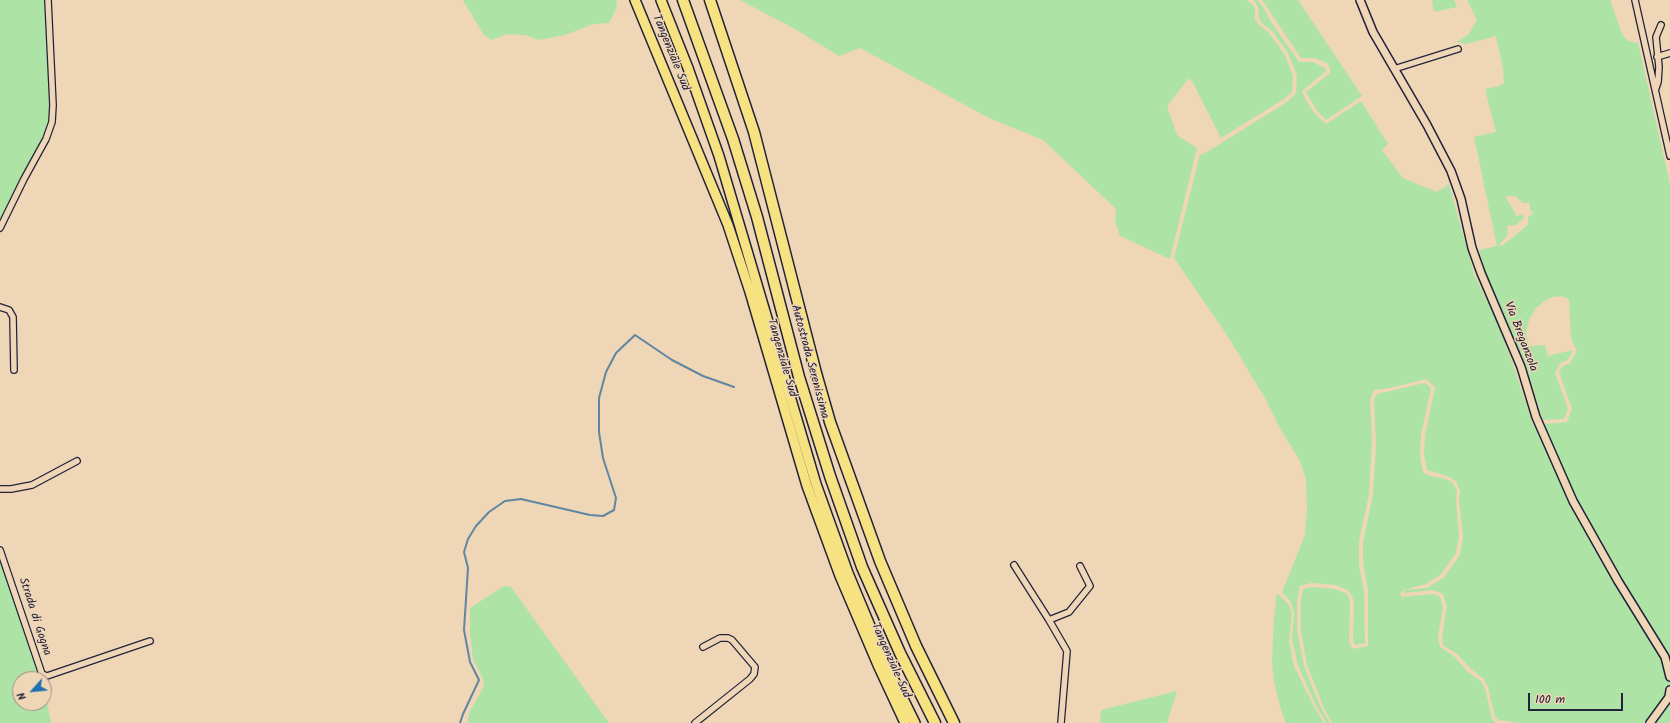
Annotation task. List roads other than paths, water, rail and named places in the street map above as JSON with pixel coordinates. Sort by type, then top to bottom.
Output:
[{"type":"highway","name":"Tangenziale Sud","points":[[635,0],[728,225],[750,292],[807,486],[840,576],[878,665],[906,723]]},
{"type":"highway","name":"Tangenziale Sud","points":[[661,0],[688,68],[718,156],[816,484],[848,573],[885,662],[915,723]]},
{"type":"highway","name":"Autostrada Serenissima","points":[[683,0],[734,139],[757,217],[799,377],[832,484],[862,567],[900,653],[934,723]]},
{"type":"highway","name":"Autostrada Serenissima","points":[[710,0],[754,132],[816,373],[837,442],[863,516],[889,582],[916,646],[954,723]]},
{"type":"street","points":[[0,228],[46,139],[52,122],[54,105],[48,0]]},
{"type":"street","name":"Via Breganzola","points":[[1360,0],[1373,32],[1427,125],[1451,171],[1461,199],[1472,248],[1481,274],[1521,367],[1536,417],[1573,501],[1618,581],[1665,657],[1670,677]]},
{"type":"street","points":[[1634,0],[1656,88],[1670,156]]},
{"type":"street","points":[[1656,88],[1658,82],[1656,37],[1661,26]]},
{"type":"street","points":[[1394,69],[1458,49]]},
{"type":"street","points":[[1657,57],[1670,53]]},
{"type":"street","points":[[0,307],[9,310],[13,317],[14,370]]},
{"type":"street","points":[[0,489],[11,489],[32,485],[77,461]]},
{"type":"street","name":"Strada di Gogna","points":[[0,550],[42,674],[47,676],[150,641]]},
{"type":"street","points":[[1014,565],[1067,651],[1061,723]]},
{"type":"street","points":[[1049,620],[1069,612],[1090,586],[1080,566]]},
{"type":"street","points":[[695,723],[750,679],[754,674],[755,667],[732,640],[728,638],[720,638],[703,647]]},
{"type":"street","points":[[1650,723],[1669,698],[1670,690]]},
{"type":"waterway","points":[[460,723],[479,680],[470,662],[464,630],[468,568],[464,552],[468,539],[476,526],[489,512],[505,501],[521,499],[590,515],[603,516],[614,510],[616,498],[603,458],[599,432],[599,398],[606,372],[616,353],[635,335],[672,360],[703,376],[734,387]]}]
